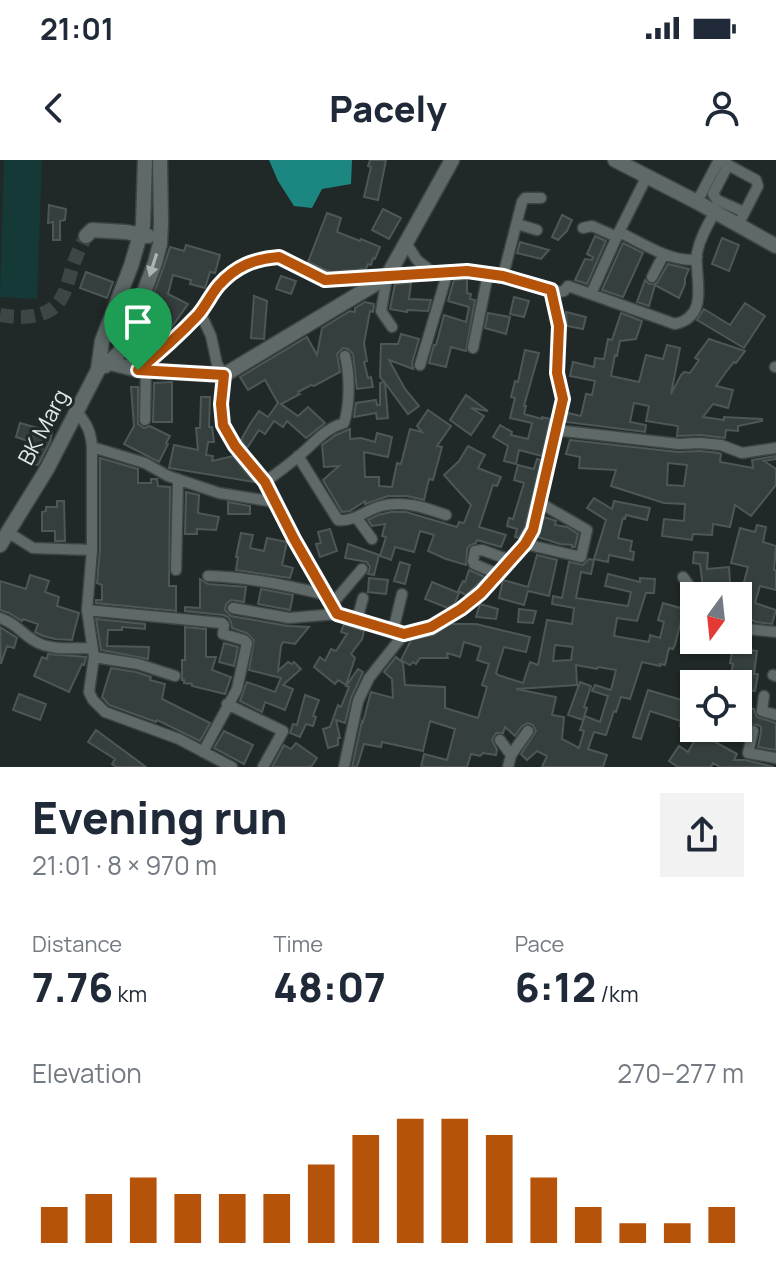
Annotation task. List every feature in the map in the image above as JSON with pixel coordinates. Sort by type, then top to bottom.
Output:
[{"type":"street","points":[[104,366],[102,341],[143,225],[145,160]]},
{"type":"street","points":[[104,366],[122,350],[155,263],[160,238],[160,160]]},
{"type":"street","points":[[392,327],[381,311],[387,277],[452,160]]},
{"type":"street","points":[[615,160],[715,212],[741,219]]},
{"type":"street","points":[[697,202],[724,162]]},
{"type":"street","points":[[724,162],[758,183],[741,219]]},
{"type":"street","points":[[724,162],[714,197],[776,246]]},
{"type":"street","points":[[591,294],[647,176]]},
{"type":"street","points":[[503,276],[522,202],[525,198],[541,198]]},
{"type":"street","points":[[142,370],[200,312],[236,269],[261,258],[279,257],[325,280],[467,271],[503,276],[551,290],[564,291],[568,286],[675,324],[680,323],[689,318],[697,305],[700,238],[715,212]]},
{"type":"street","points":[[517,224],[537,230]]},
{"type":"street","points":[[583,228],[592,226],[682,260],[697,257]]},
{"type":"street","points":[[86,236],[92,230],[160,238]]},
{"type":"street","points":[[406,243],[417,260],[432,272]]},
{"type":"street","points":[[652,277],[664,254]]},
{"type":"street","points":[[420,365],[448,271]]},
{"type":"street","points":[[473,348],[488,274]]},
{"type":"street","points":[[104,366],[224,375],[387,277]]},
{"type":"street","points":[[208,576],[288,585],[332,604],[357,620],[399,633],[431,627],[481,593],[525,544],[533,530],[540,503],[563,399],[557,373],[559,326],[551,290]]},
{"type":"street","points":[[200,312],[211,336],[217,364],[224,375],[221,404],[223,425],[235,446],[265,482],[332,604]]},
{"type":"street","points":[[265,482],[326,431],[344,423],[349,370],[345,356]]},
{"type":"street","name":"BK Marg","points":[[4,539],[104,366]]},
{"type":"street","points":[[142,370],[145,420]]},
{"type":"street","points":[[77,412],[91,434],[92,447],[92,550],[87,610],[92,652],[89,692],[105,712],[179,739],[209,759],[232,767]]},
{"type":"street","points":[[555,430],[679,444],[721,445],[742,453],[776,448]]},
{"type":"street","points":[[92,447],[145,463],[178,479],[219,493],[275,502]]},
{"type":"street","points":[[298,456],[338,520],[348,520],[383,505],[403,504],[422,506],[446,515]]},
{"type":"street","points":[[176,570],[178,479]]},
{"type":"street","points":[[525,544],[581,557],[592,533],[540,503]]},
{"type":"street","points":[[356,517],[372,539]]},
{"type":"street","points":[[4,539],[33,548],[92,550]]},
{"type":"street","points":[[498,574],[474,564],[475,551],[482,550],[510,560]]},
{"type":"street","points":[[233,608],[289,618],[332,604],[362,569]]},
{"type":"street","points":[[683,577],[687,582]]},
{"type":"street","points":[[344,767],[358,701],[369,678],[399,633],[402,594]]},
{"type":"street","points":[[357,620],[363,598]]},
{"type":"street","points":[[87,610],[223,624],[223,634],[240,637],[247,643],[237,689],[227,704],[209,759]]},
{"type":"street","points":[[0,618],[43,645],[92,652],[175,676]]},
{"type":"street","points":[[752,629],[776,632]]},
{"type":"street","points":[[764,696],[762,711],[776,715]]},
{"type":"street","points":[[227,704],[283,731],[263,767]]},
{"type":"street","points":[[510,761],[528,731]]},
{"type":"street","points":[[753,731],[748,753],[776,758]]},
{"type":"street","points":[[500,740],[510,761]]},
{"type":"shaded area","points":[[4,160],[42,160],[37,299],[0,297]]},
{"type":"water","points":[[269,160],[352,160],[351,184],[322,189],[312,208],[294,206]]},
{"type":"building","points":[[370,160],[386,160],[378,200],[364,197]]},
{"type":"building","points":[[49,205],[66,209],[65,220],[60,221],[60,240],[53,240],[53,222],[48,223]]},
{"type":"building","points":[[383,209],[401,218],[389,239],[372,230]]},
{"type":"building","points":[[327,213],[341,218],[337,232],[380,247],[366,269],[330,272],[308,262]]},
{"type":"building","points":[[562,215],[572,220],[558,240],[552,237]]},
{"type":"building","points":[[595,236],[606,241],[587,284],[575,280],[585,259],[592,260],[593,257],[587,254]]},
{"type":"building","points":[[722,238],[739,245],[729,271],[712,264]]},
{"type":"building","points":[[520,242],[549,250],[541,259],[517,253]]},
{"type":"building","points":[[623,243],[643,253],[623,297],[602,290]]},
{"type":"building","points":[[186,245],[220,255],[215,273],[210,272],[205,288],[173,275],[168,294],[188,304],[164,338],[155,331],[157,326],[143,322],[170,247],[184,251]]},
{"type":"building","points":[[668,264],[689,269],[679,298],[655,285],[649,306],[637,302],[645,280],[649,284],[657,283]]},
{"type":"building","points":[[86,272],[113,282],[107,298],[80,288]]},
{"type":"building","points":[[281,276],[296,281],[291,294],[276,289]]},
{"type":"building","points":[[467,279],[467,293],[471,294],[470,299],[475,300],[466,351],[451,347],[446,367],[429,363],[444,315],[466,322],[469,307],[448,301],[454,280]]},
{"type":"building","points":[[411,283],[409,299],[431,300],[428,311],[390,309],[395,284]]},
{"type":"building","points":[[254,296],[267,301],[264,339],[251,338]]},
{"type":"building","points":[[514,297],[529,301],[524,317],[510,314]]},
{"type":"building","points":[[365,302],[374,304],[364,343],[367,361],[364,362],[373,387],[357,389],[353,354],[343,348],[337,354],[340,372],[298,392],[300,394],[281,404],[298,416],[308,407],[325,423],[306,438],[287,421],[283,427],[274,421],[265,434],[259,430],[247,448],[241,440],[250,424],[259,411],[268,417],[278,403],[265,380],[248,390],[240,377],[307,337],[317,355],[322,328],[350,311],[355,312],[355,308]]},
{"type":"building","points":[[745,303],[765,316],[744,348],[697,320],[704,309],[730,325]]},
{"type":"building","points":[[566,312],[586,317],[583,329],[567,326]]},
{"type":"building","points":[[488,313],[510,317],[506,334],[485,328]]},
{"type":"building","points":[[621,313],[642,321],[636,339],[620,341],[611,376],[639,382],[646,355],[663,359],[667,345],[680,348],[671,394],[681,375],[690,373],[699,360],[695,358],[709,339],[745,351],[716,386],[733,390],[728,408],[713,404],[703,417],[762,421],[738,426],[738,431],[726,430],[725,438],[677,436],[678,426],[646,421],[649,406],[634,403],[630,422],[646,425],[645,432],[566,422],[568,413],[581,416],[586,394],[592,395],[595,381],[570,376],[573,362],[594,367],[595,358],[604,359],[608,339],[612,340]]},
{"type":"building","points":[[401,334],[419,339],[413,369],[389,360],[405,389],[419,406],[408,414],[385,383],[388,418],[377,419],[376,413],[354,417],[356,403],[376,400],[380,405],[380,383],[384,382],[380,377],[381,344],[398,344]]},
{"type":"building","points":[[525,350],[539,353],[524,414],[550,419],[542,456],[519,450],[516,464],[504,461],[508,446],[493,437],[500,425],[512,432],[511,435],[528,439],[532,423],[510,418],[515,398],[511,397],[515,381],[518,382]]},
{"type":"building","points":[[172,382],[172,422],[153,422],[154,383]]},
{"type":"building","points":[[131,387],[138,387],[138,424],[170,436],[159,462],[124,444],[134,426]]},
{"type":"building","points":[[466,395],[488,411],[471,408],[484,416],[471,435],[450,420]]},
{"type":"building","points":[[201,397],[210,397],[209,427],[212,427],[214,442],[208,442],[206,455],[213,456],[212,461],[233,456],[254,482],[169,468],[174,445],[198,450],[196,428],[200,428]]},
{"type":"building","points":[[428,410],[451,426],[437,446],[442,447],[424,500],[388,496],[365,504],[365,501],[350,511],[342,512],[323,480],[339,466],[324,467],[322,445],[350,429],[350,439],[375,442],[377,433],[392,437],[388,457],[364,452],[365,477],[379,477],[379,486],[392,487],[410,429],[422,432],[417,426]]},
{"type":"building","points":[[20,423],[52,432],[38,465],[30,464],[34,443],[16,437]]},
{"type":"building","points":[[570,440],[678,452],[719,453],[720,462],[753,468],[752,460],[776,456],[776,459],[764,461],[776,469],[776,485],[751,516],[735,505],[730,527],[713,524],[712,535],[693,534],[692,540],[662,536],[664,519],[684,521],[685,504],[664,503],[611,486],[616,470],[579,468],[580,457],[566,454]],"holes":[[[668,463],[687,465],[684,486],[667,485]]]},
{"type":"building","points":[[468,446],[485,455],[478,468],[501,477],[497,486],[493,485],[479,527],[506,535],[501,547],[477,540],[467,549],[466,565],[428,551],[434,535],[420,531],[414,552],[395,547],[391,560],[380,556],[386,537],[382,536],[385,524],[372,526],[368,520],[378,515],[406,512],[457,527],[459,522],[464,523],[471,505],[444,475],[459,461]]},
{"type":"building","points":[[100,458],[138,469],[138,483],[151,483],[151,479],[157,479],[158,486],[170,487],[169,586],[176,586],[176,611],[96,603],[96,600],[102,600],[102,585],[97,583]]},
{"type":"building","points":[[537,459],[541,460],[525,527],[519,538],[515,537],[517,529],[507,526],[509,518],[513,519],[524,483],[514,480],[518,465],[534,469]]},
{"type":"building","points":[[186,492],[199,495],[198,513],[219,517],[216,530],[197,529],[197,534],[185,534]]},
{"type":"building","points":[[594,498],[612,509],[614,501],[650,508],[647,520],[626,515],[623,518],[618,538],[632,541],[630,551],[634,552],[633,560],[609,555],[608,562],[594,559],[606,520],[587,508]]},
{"type":"building","points":[[57,501],[64,501],[65,541],[55,541],[55,531],[42,531],[42,512],[46,511],[46,507],[57,507]]},
{"type":"building","points":[[228,502],[250,506],[250,514],[228,514]]},
{"type":"building","points":[[544,517],[578,534],[575,547],[538,537]]},
{"type":"building","points":[[757,525],[766,527],[763,542],[776,546],[776,590],[760,586],[755,603],[776,610],[772,624],[752,620],[752,582],[744,582],[748,567],[731,563],[740,528],[755,532]]},
{"type":"building","points":[[330,529],[337,551],[320,557],[316,544],[321,543],[318,532]]},
{"type":"building","points":[[241,533],[253,535],[250,548],[264,551],[267,538],[287,542],[282,565],[293,568],[290,578],[236,570]]},
{"type":"building","points":[[348,544],[379,555],[374,575],[368,574],[370,567],[367,562],[345,558]]},
{"type":"building","points":[[694,552],[708,553],[707,569],[729,567],[730,582],[702,582],[700,564],[693,563]]},
{"type":"building","points":[[537,555],[557,560],[549,596],[528,591],[524,605],[499,598],[503,580],[528,587]]},
{"type":"building","points":[[589,559],[594,560],[591,574],[581,572],[576,598],[628,606],[631,592],[605,586],[608,574],[640,582],[640,578],[655,579],[654,593],[646,593],[637,621],[617,618],[614,636],[649,642],[650,635],[660,638],[664,622],[658,620],[663,603],[680,608],[675,645],[673,649],[669,648],[665,665],[642,662],[630,699],[621,697],[606,735],[594,732],[588,749],[607,755],[603,767],[542,767],[547,756],[537,751],[527,760],[521,754],[536,731],[528,723],[515,736],[505,727],[503,733],[496,733],[492,740],[496,755],[471,754],[467,767],[421,767],[424,754],[447,760],[455,729],[430,721],[423,751],[382,742],[381,747],[364,744],[357,767],[352,767],[371,692],[393,698],[392,679],[384,672],[396,657],[403,663],[405,685],[445,687],[445,708],[478,718],[487,687],[482,685],[489,664],[477,660],[481,647],[464,642],[460,657],[447,653],[448,658],[420,658],[416,664],[413,662],[410,665],[401,660],[411,640],[433,635],[451,624],[476,624],[530,637],[526,652],[504,647],[496,673],[523,683],[530,662],[538,665],[547,620],[572,624],[574,608],[552,604],[553,596],[562,598],[569,562],[583,565]],"holes":[[[555,645],[573,647],[571,660],[553,661]],[[576,665],[616,670],[611,690],[595,685],[592,691],[608,696],[600,722],[585,716],[579,748],[562,739],[564,717],[552,715],[556,697],[516,689],[577,685]]]},
{"type":"building","points":[[400,562],[410,565],[405,584],[394,581]]},
{"type":"building","points":[[469,570],[485,577],[466,595],[458,591]]},
{"type":"building","points":[[30,575],[49,581],[45,592],[59,597],[57,606],[79,613],[72,640],[43,636],[35,632],[38,624],[22,621],[0,610],[0,581],[26,589]]},
{"type":"building","points":[[369,578],[388,580],[386,594],[368,592]]},
{"type":"building","points":[[200,579],[208,584],[246,587],[244,602],[231,600],[226,604],[225,610],[231,616],[309,627],[295,644],[283,642],[281,646],[278,671],[288,662],[294,662],[301,669],[283,685],[293,689],[285,710],[265,702],[262,712],[240,701],[247,682],[275,692],[281,678],[249,670],[254,640],[247,633],[232,628],[228,617],[185,611],[185,607],[200,608]]},
{"type":"building","points":[[432,582],[459,593],[455,603],[448,608],[425,599]]},
{"type":"building","points":[[261,589],[293,595],[290,610],[258,604]]},
{"type":"building","points":[[480,604],[498,609],[496,619],[476,617]]},
{"type":"building","points":[[519,609],[536,611],[533,623],[518,622]]},
{"type":"building","points":[[96,619],[145,624],[145,629],[122,627],[122,630],[108,630],[107,646],[149,647],[148,659],[101,650]]},
{"type":"building","points":[[344,624],[364,631],[351,654],[355,658],[346,685],[338,680],[335,684],[314,667],[320,657],[325,661],[331,649],[336,651],[347,634],[341,632]]},
{"type":"building","points":[[0,627],[17,638],[14,648],[7,646],[1,664]]},
{"type":"building","points":[[185,627],[206,629],[206,657],[216,657],[212,670],[231,677],[225,694],[192,686],[182,680]]},
{"type":"building","points":[[224,643],[238,647],[234,666],[219,662]]},
{"type":"building","points":[[757,651],[755,691],[752,690],[752,670],[732,670],[733,664],[730,663],[732,654]]},
{"type":"building","points":[[48,654],[86,657],[69,692],[34,676],[42,657],[47,659]]},
{"type":"building","points":[[111,668],[136,672],[165,684],[162,699],[210,723],[200,741],[157,720],[109,705],[102,697]]},
{"type":"building","points":[[358,669],[363,672],[351,698],[345,723],[336,720],[340,738],[338,745],[328,748],[323,729],[330,727],[349,687],[346,686]]},
{"type":"building","points":[[580,682],[591,686],[583,720],[568,715]]},
{"type":"building","points":[[648,690],[680,700],[680,721],[650,711],[641,739],[633,737]]},
{"type":"building","points":[[19,694],[46,704],[40,720],[13,710]]},
{"type":"building","points":[[305,695],[319,700],[313,726],[306,724],[300,737],[290,733],[293,724],[297,725]]},
{"type":"building","points":[[752,709],[757,717],[776,723],[776,750],[758,747],[761,727],[752,725]]},
{"type":"building","points":[[96,730],[146,767],[116,767],[112,764],[115,759],[88,742]]},
{"type":"building","points":[[224,731],[253,745],[244,764],[214,748]]},
{"type":"building","points":[[694,742],[715,742],[737,754],[734,760],[774,767],[720,767],[713,763],[711,767],[678,767],[669,761],[679,746],[688,752]]},
{"type":"building","points":[[296,743],[317,758],[311,767],[272,767],[284,745],[291,749]]},
{"type":"tunnel","points":[[0,315],[36,315],[55,306],[65,291],[86,236]]},
{"type":"route","points":[[279,257],[325,280],[467,271],[503,276],[551,290],[559,326],[557,373],[563,399],[533,530],[525,544],[481,593],[431,627],[404,634],[337,614],[265,482],[235,446],[223,425],[221,404],[224,375],[138,370],[164,350],[236,269],[261,258],[279,257]]}]
